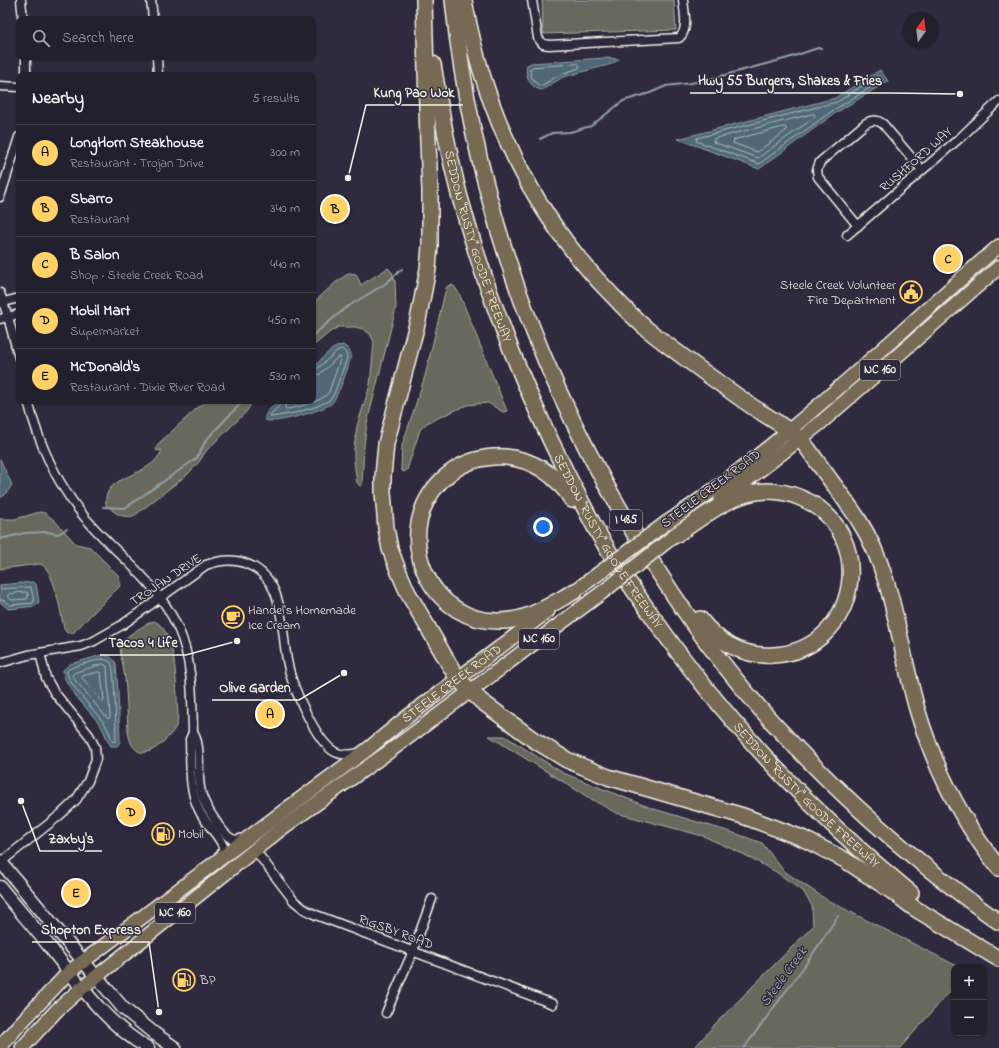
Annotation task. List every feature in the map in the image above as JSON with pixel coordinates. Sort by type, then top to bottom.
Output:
[{"type":"highway","name":"SEDDON \"RUSTY\" GOODE FREEWAY","points":[[424,0],[431,52],[450,155],[483,275],[504,333],[547,434],[604,544],[672,646],[734,724],[766,759],[810,804],[879,868],[999,958]]},
{"type":"highway","points":[[424,0],[430,191],[430,246],[428,269],[418,320],[387,438],[383,470],[383,498],[385,522],[390,549],[398,570],[408,593],[458,679],[470,691],[534,740],[567,760],[628,784],[750,818],[784,830],[844,860],[870,876],[914,908],[999,958]]},
{"type":"highway","name":"SEDDON \"RUSTY\" GOODE FREEWAY","points":[[452,0],[460,63],[481,169],[509,266],[524,309],[552,378],[580,437],[618,508],[680,606],[723,664],[773,723],[819,772],[908,854],[999,922]]},
{"type":"highway","points":[[464,0],[468,22],[484,82],[505,137],[528,185],[562,237],[602,285],[647,329],[727,389],[794,435],[855,514],[870,542],[886,582],[917,710],[927,740],[953,798],[971,828],[999,868]]},
{"type":"highway","points":[[575,591],[535,612],[512,620],[499,621],[475,617],[454,607],[440,596],[430,583],[420,560],[417,547],[418,523],[428,497],[444,477],[454,470],[475,460],[499,457],[522,460],[541,467],[559,482],[579,512],[604,544]]},
{"type":"highway","points":[[618,508],[707,627],[721,640],[739,650],[759,655],[774,655],[789,653],[808,646],[824,635],[843,610],[847,601],[850,585],[851,563],[841,535],[830,518],[806,500],[796,496],[774,491],[748,494],[724,504],[674,536]]},
{"type":"main road","name":"STEELE CREEK ROAD","points":[[1,1042],[69,972],[248,837],[368,749],[407,717],[666,523],[794,435],[852,378],[999,246]]},
{"type":"main road","points":[[959,301],[999,258]]},
{"type":"main road","name":"STEELE CREEK ROAD","points":[[22,1048],[57,1010],[82,988],[255,850],[608,588],[674,536],[794,435],[999,267]]},
{"type":"main road","points":[[255,850],[253,844],[283,820],[284,811]]},
{"type":"street","points":[[21,0],[23,16]]},
{"type":"street","points":[[151,0],[153,16]]},
{"type":"street","points":[[532,0],[538,38],[543,44],[549,45],[679,38],[683,35],[685,30],[683,0]]},
{"type":"street","points":[[26,60],[26,72]]},
{"type":"street","points":[[156,60],[158,72]]},
{"type":"street","points":[[0,86],[16,87]]},
{"type":"street","name":"RUSHFORD WAY","points":[[847,235],[962,136],[999,101]]},
{"type":"street","points":[[858,226],[818,177],[817,170],[820,162],[866,123],[874,120],[883,124],[922,170]]},
{"type":"street","points":[[0,197],[16,146]]},
{"type":"street","points":[[0,293],[4,318],[16,350]]},
{"type":"street","points":[[2,303],[16,299]]},
{"type":"street","points":[[4,318],[16,315]]},
{"type":"street","points":[[29,404],[40,441],[48,460],[65,490],[95,529],[142,574],[161,597],[179,630],[187,657],[191,679],[193,733],[190,739],[193,789],[198,809],[223,846],[222,854],[219,859]]},
{"type":"street","name":"TROJAN DRIVE","points":[[0,663],[4,660],[81,646],[94,641],[110,633],[189,576],[206,566],[213,562],[234,560],[254,567],[268,580],[276,593],[291,676],[306,712],[320,735],[332,750],[337,753],[348,755],[368,749]]},
{"type":"street","points":[[40,653],[46,678],[54,692],[93,741],[96,759],[88,782],[76,800],[60,815],[0,862],[83,962],[124,1008],[170,1046]]},
{"type":"street","points":[[193,733],[198,740],[200,786],[202,796],[212,817],[232,839],[238,840],[248,837]]},
{"type":"street","name":"RIGSBY ROAD","points":[[255,850],[294,901],[304,909],[316,915],[553,1004]]},
{"type":"street","points":[[0,887],[82,988],[120,1028],[148,1048]]},
{"type":"street","points":[[386,1013],[413,951],[432,899]]},
{"type":"green space","points":[[542,0],[674,0],[676,30],[543,34]]},
{"type":"green space","points":[[388,268],[392,272],[395,281],[396,308],[367,423],[364,445],[362,485],[360,486],[357,483],[354,448],[357,426],[370,385],[374,342],[370,334],[363,329],[355,327],[338,327],[316,344],[316,300],[335,283],[349,273],[356,274],[361,285]]},
{"type":"green space","points":[[451,285],[454,286],[459,293],[507,411],[503,412],[488,403],[467,405],[427,423],[420,430],[407,470],[404,472],[401,470],[402,446],[425,376],[446,288]]},
{"type":"green space","points":[[202,404],[251,404],[246,412],[206,451],[199,462],[188,474],[134,516],[119,515],[106,505],[107,495],[112,487],[119,481],[138,472],[156,459],[162,450],[157,451],[156,448],[160,442]]},
{"type":"green space","points":[[40,512],[45,513],[54,520],[76,544],[90,547],[118,575],[120,580],[120,586],[73,633],[67,633],[64,629],[53,582],[49,573],[44,567],[39,564],[0,569],[0,519],[15,519]]},
{"type":"green space","points":[[154,621],[161,626],[166,634],[173,655],[176,678],[178,721],[174,730],[160,745],[148,752],[143,752],[138,751],[134,747],[130,741],[128,732],[126,691],[120,647],[122,642],[128,636]]},
{"type":"green space","points":[[489,736],[505,736],[563,773],[651,808],[762,843],[784,871],[827,900],[953,964],[951,964],[951,990],[900,1048],[694,1048],[717,1022],[813,926],[812,906],[803,891],[776,872],[745,855],[703,836],[616,813]]},
{"type":"water","points":[[605,58],[619,59],[612,64],[563,77],[542,90],[535,87],[529,81],[526,69],[527,65],[531,63]]},
{"type":"water","points":[[880,70],[888,81],[834,114],[759,169],[678,139],[835,98]]},
{"type":"water","points":[[343,345],[350,351],[351,358],[347,371],[332,403],[320,409],[288,419],[270,421],[265,420],[267,412],[274,404],[316,404],[316,365],[330,351]]},
{"type":"water","points":[[0,459],[12,485],[5,495],[0,498]]},
{"type":"water","points":[[33,582],[36,584],[39,602],[36,606],[8,609],[0,602],[0,585]]},
{"type":"water","points":[[102,655],[110,657],[116,664],[120,740],[117,746],[111,746],[101,726],[72,691],[64,676],[63,670],[70,664]]},
{"type":"waterway","points":[[540,139],[552,133],[570,132],[591,126],[623,101],[650,93],[666,86],[710,79],[821,48]]},
{"type":"waterway","points":[[316,333],[347,307],[385,284],[402,269]]},
{"type":"waterway","points":[[103,507],[125,508],[197,458],[206,440],[240,404]]},
{"type":"waterway","points":[[0,539],[25,533],[47,532],[58,534],[67,529]]},
{"type":"waterway","name":"Steele Creek","points":[[744,1048],[806,964],[838,916]]},
{"type":"place","name":"Hwy 55 Burgers, Shakes & Fries","points":[[960,94]]},
{"type":"place","name":"Kung Pao Wok","points":[[348,178]]},
{"type":"place","name":"Sbarro","points":[[335,209]]},
{"type":"place","name":"B Salon","points":[[948,259]]},
{"type":"place","name":"Steele Creek Volunteer Fire Department","points":[[911,292]]},
{"type":"place","name":"Handel's Homemade Ice Cream","points":[[233,617]]},
{"type":"place","name":"Tacos 4 Life","points":[[237,641]]},
{"type":"place","name":"Olive Garden","points":[[344,673]]},
{"type":"place","name":"LongHorn Steakhouse","points":[[270,714]]},
{"type":"place","name":"Zaxby's","points":[[21,801]]},
{"type":"place","name":"Mobil Mart","points":[[131,812]]},
{"type":"place","name":"Mobil","points":[[163,834]]},
{"type":"place","name":"McDonald's","points":[[76,893]]},
{"type":"place","name":"BP","points":[[184,980]]},
{"type":"place","name":"Shopton Express","points":[[159,1012]]}]
